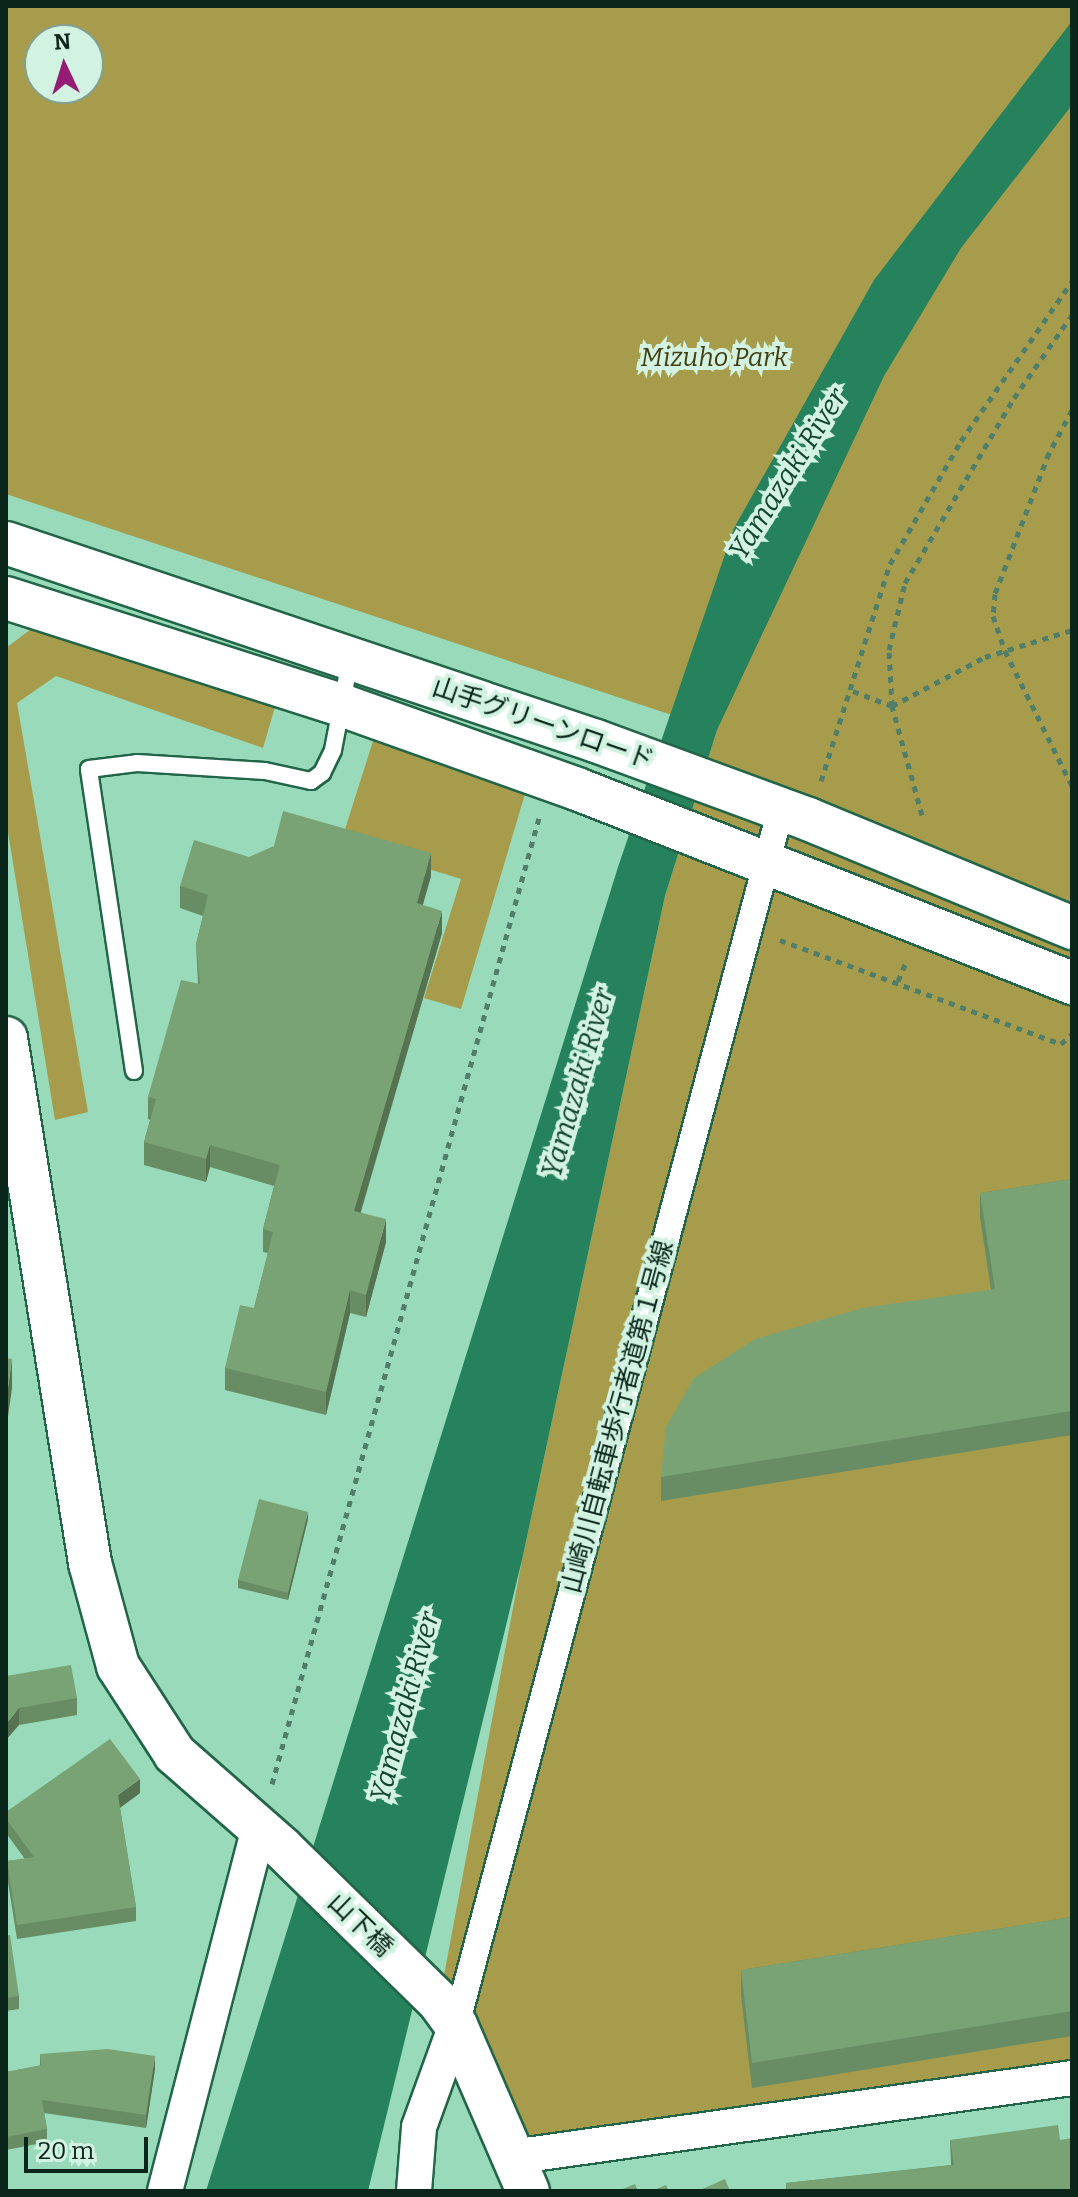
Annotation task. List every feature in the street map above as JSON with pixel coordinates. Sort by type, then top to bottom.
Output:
[{"type":"street","name":"山手グリーンロード","points":[[6,543],[596,741],[783,810],[1072,928]]},
{"type":"street","name":"山手グリーンロード","points":[[6,598],[344,706],[564,784],[757,856],[1072,983]]},
{"type":"street","name":"山崎川自転車歩行者道第１号線","points":[[448,2014],[748,930],[757,856],[783,810]]},
{"type":"street","name":"山下橋","points":[[6,1038],[18,1186],[90,1563],[118,1666],[175,1754],[270,1838],[448,2014]]},
{"type":"street","points":[[165,2191],[270,1838]]},
{"type":"street","points":[[448,2014],[520,2174],[1072,2078]]},
{"type":"street","points":[[414,2191],[419,2127],[448,2014]]},
{"type":"lane","points":[[134,1071],[89,769],[137,763],[265,771],[311,781],[322,773],[333,750],[344,706],[350,658]]},
{"type":"path","points":[[783,810],[853,691],[890,564],[961,441],[1072,281]]},
{"type":"path","points":[[922,815],[892,706],[889,650],[905,583],[1014,398],[1072,315]]},
{"type":"path","points":[[1072,410],[1049,453],[995,594],[993,616],[1005,651],[1072,786]]},
{"type":"path","points":[[853,691],[892,706],[1005,651],[1072,630]]},
{"type":"path","points":[[270,1838],[564,784]]},
{"type":"path","points":[[748,930],[898,981],[1061,1044],[1072,1034]]},
{"type":"path","points":[[898,981],[910,953]]},
{"type":"green space","name":"Mizuho Park","points":[[6,6],[1072,6],[1072,2078],[512,2157],[439,2002],[522,1560],[665,896],[717,730],[6,494]]},
{"type":"green space","points":[[35,626],[275,707],[263,748],[56,676],[17,703],[88,1112],[55,1120],[6,820],[6,648]]},
{"type":"green space","points":[[373,741],[525,794],[461,1009],[424,998],[461,879],[341,842]]},
{"type":"water","name":"Yamazaki River","points":[[1072,21],[1072,105],[961,248],[884,376],[717,730],[665,896],[522,1560],[368,2191],[206,2191],[618,867],[734,528],[874,280]]},
{"type":"building","points":[[283,811],[431,853],[417,903],[442,911],[354,1211],[386,1219],[366,1295],[350,1290],[326,1392],[225,1368],[240,1305],[254,1308],[273,1232],[263,1229],[280,1165],[210,1145],[206,1159],[144,1142],[156,1099],[148,1097],[181,980],[200,984],[196,944],[208,895],[180,886],[194,840],[249,857],[274,846]]},
{"type":"building","points":[[1072,1179],[1072,1411],[661,1477],[666,1427],[694,1378],[755,1339],[863,1308],[995,1289],[980,1193]]},
{"type":"building","points":[[6,1358],[12,1359],[6,1402]]},
{"type":"building","points":[[259,1499],[308,1512],[288,1593],[238,1580]]},
{"type":"building","points":[[71,1665],[77,1698],[19,1708],[6,1724],[6,1676]]},
{"type":"building","points":[[110,1739],[140,1779],[118,1795],[136,1907],[17,1925],[7,1861],[34,1857],[6,1819],[6,1812]]},
{"type":"building","points":[[1072,1917],[1072,2011],[752,2063],[741,1970]]},
{"type":"building","points":[[10,1935],[19,1996],[6,1998],[6,1936]]},
{"type":"building","points":[[108,2049],[155,2056],[146,2115],[42,2100],[47,2129],[6,2137],[6,2072],[41,2065],[40,2054]]},
{"type":"building","points":[[1058,2125],[1060,2140],[1072,2138],[1072,2191],[787,2191],[786,2183],[954,2165],[950,2140]]},
{"type":"building","points":[[725,2179],[730,2191],[698,2191]]},
{"type":"building","points":[[635,2184],[638,2191],[618,2191]]},
{"type":"building","points":[[666,2185],[669,2191],[652,2191]]}]
